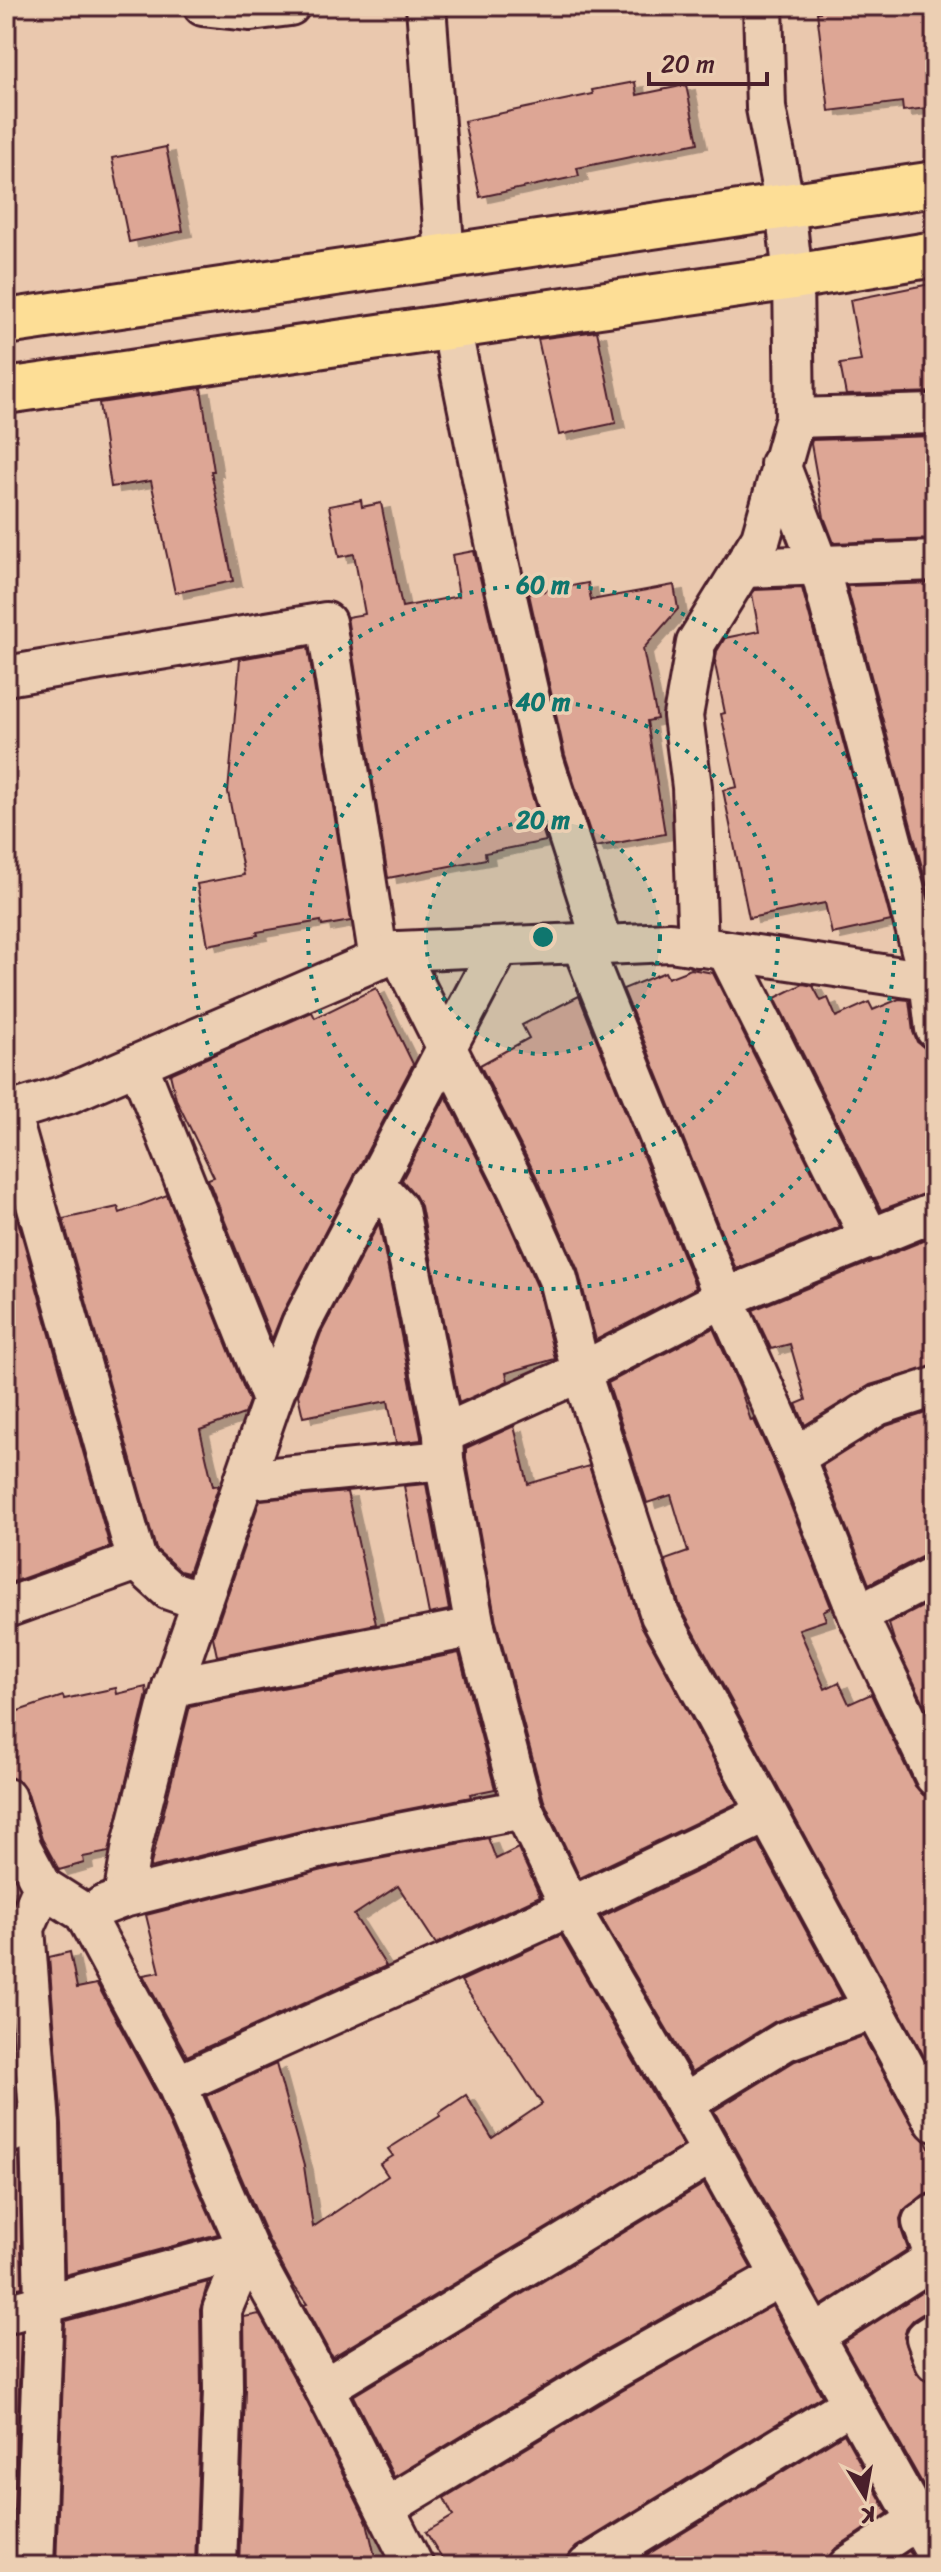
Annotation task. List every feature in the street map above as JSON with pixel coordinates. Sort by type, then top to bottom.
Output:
[{"type":"main road","points":[[6,322],[935,184]]},
{"type":"main road","points":[[6,391],[935,254]]},
{"type":"street","points":[[203,6],[251,11],[290,6]]},
{"type":"street","points":[[426,6],[445,257]]},
{"type":"street","points":[[763,6],[766,108],[785,206],[793,277],[795,418],[761,538],[696,643],[683,716],[712,949],[871,1240]]},
{"type":"street","points":[[451,326],[544,761],[592,944],[724,1298],[795,1457],[858,1615],[926,1737],[935,1777]]},
{"type":"street","points":[[795,418],[935,414]]},
{"type":"street","points":[[780,464],[819,566],[932,981],[935,1029]]},
{"type":"street","points":[[743,568],[935,561]]},
{"type":"street","points":[[6,676],[326,622],[388,955],[445,1046],[519,1192],[558,1279],[581,1372],[660,1615],[935,2122]]},
{"type":"street","points":[[201,1601],[169,1590],[137,1561],[8,1112],[68,1094],[388,955],[670,942],[932,981]]},
{"type":"street","points":[[123,1898],[132,1845],[172,1687],[301,1324],[499,948]]},
{"type":"street","points":[[138,1064],[272,1400]]},
{"type":"street","points":[[374,1183],[399,1210],[475,1627],[523,1809],[570,1907],[684,2103],[851,2404],[926,2515],[935,2552]]},
{"type":"street","points":[[244,1480],[444,1447],[724,1298],[935,1212]]},
{"type":"street","points":[[795,1457],[877,1406],[935,1387]]},
{"type":"street","points":[[6,1608],[137,1561]]},
{"type":"street","points":[[858,1615],[935,1575]]},
{"type":"street","points":[[172,1687],[475,1627]]},
{"type":"street","points":[[6,1798],[22,1848],[43,1887],[84,1913],[177,2085],[248,2249],[324,2388],[414,2566]]},
{"type":"street","points":[[84,1913],[123,1898],[326,1847],[523,1809]]},
{"type":"street","points":[[177,2085],[570,1907],[767,1813]]},
{"type":"street","points":[[34,2566],[44,2304],[23,2129],[15,1931],[43,1887]]},
{"type":"street","points":[[684,2103],[785,2041],[874,2009]]},
{"type":"street","points":[[324,2388],[711,2154]]},
{"type":"street","points":[[814,2336],[935,2258],[922,2222],[935,2214]]},
{"type":"street","points":[[6,2314],[248,2249]]},
{"type":"street","points":[[217,2566],[223,2390],[222,2310],[248,2249]]},
{"type":"street","points":[[385,2508],[610,2372],[780,2277]]},
{"type":"street","points":[[935,2332],[926,2338],[935,2362]]},
{"type":"street","points":[[587,2566],[851,2404]]},
{"type":"street","points":[[848,2566],[926,2515]]},
{"type":"building","points":[[819,6],[935,6],[935,107],[903,111],[902,102],[829,111],[817,12],[820,12]]},
{"type":"building","points":[[635,82],[637,95],[686,85],[698,143],[577,168],[579,176],[480,197],[464,121]]},
{"type":"building","points":[[166,147],[183,231],[129,242],[112,158]]},
{"type":"building","points":[[935,283],[935,392],[846,395],[840,364],[861,361],[850,300]]},
{"type":"building","points":[[597,331],[616,423],[559,435],[538,339]]},
{"type":"building","points":[[201,388],[214,471],[211,471],[233,581],[175,593],[151,481],[111,487],[99,403]]},
{"type":"building","points":[[935,436],[935,539],[834,543],[824,517],[812,440]]},
{"type":"building","points":[[361,500],[362,507],[381,503],[402,607],[459,596],[452,555],[474,551],[523,766],[546,841],[485,853],[486,859],[388,878],[347,617],[365,614],[354,554],[339,557],[329,506]]},
{"type":"building","points":[[588,583],[591,600],[674,585],[678,609],[643,649],[657,719],[647,721],[665,834],[595,847],[565,755],[529,594]]},
{"type":"building","points":[[935,583],[935,911],[934,912],[847,586]]},
{"type":"building","points":[[802,588],[891,921],[832,934],[825,903],[749,918],[723,790],[737,787],[721,714],[725,713],[715,664],[717,651],[725,638],[759,631],[752,594],[755,590]]},
{"type":"building","points":[[308,647],[351,921],[322,926],[321,921],[257,932],[258,935],[208,945],[197,884],[244,875],[228,792],[240,659]]},
{"type":"building","points":[[691,969],[713,973],[840,1227],[736,1269],[623,989],[665,972],[668,978]]},
{"type":"building","points":[[803,984],[813,986],[821,1001],[828,998],[836,1017],[869,1002],[873,1010],[899,999],[909,1000],[917,1042],[935,1051],[935,1190],[881,1210],[775,998]]},
{"type":"building","points":[[376,988],[413,1064],[282,1314],[272,1339],[208,1179],[214,1177],[176,1099],[170,1074],[312,1012],[315,1018]]},
{"type":"building","points":[[579,996],[696,1288],[596,1340],[578,1270],[539,1182],[480,1065],[529,1038],[522,1025]]},
{"type":"building","points":[[446,1096],[499,1201],[537,1286],[555,1359],[506,1373],[508,1381],[459,1403],[421,1206],[402,1180]]},
{"type":"building","points":[[6,1179],[110,1547],[10,1583],[6,1566]]},
{"type":"building","points":[[167,1195],[249,1401],[244,1414],[200,1430],[213,1486],[219,1485],[188,1573],[180,1571],[156,1549],[63,1219],[118,1207],[120,1213]]},
{"type":"building","points":[[379,1223],[421,1440],[396,1443],[388,1401],[303,1417],[298,1395],[321,1333]]},
{"type":"building","points":[[935,1236],[935,1366],[870,1385],[805,1425],[796,1404],[806,1400],[790,1344],[771,1349],[753,1310]]},
{"type":"building","points":[[713,1328],[751,1421],[754,1420],[775,1466],[831,1607],[823,1611],[826,1620],[799,1629],[825,1689],[839,1682],[849,1704],[871,1694],[915,1786],[923,1795],[935,1799],[935,2067],[931,2069],[680,1606],[665,1560],[688,1552],[671,1495],[647,1503],[608,1383]]},
{"type":"building","points":[[935,1410],[935,1553],[925,1555],[869,1584],[822,1466],[886,1426]]},
{"type":"building","points":[[514,1426],[528,1484],[589,1466],[641,1625],[737,1803],[580,1878],[544,1801],[496,1622],[466,1458],[466,1448]]},
{"type":"building","points":[[426,1484],[449,1610],[429,1614],[404,1486]]},
{"type":"building","points":[[347,1492],[376,1624],[217,1656],[213,1637],[260,1500]]},
{"type":"building","points":[[935,1600],[935,1726],[889,1624]]},
{"type":"building","points":[[459,1653],[495,1789],[470,1794],[471,1797],[321,1826],[150,1868],[190,1706]]},
{"type":"building","points":[[146,1687],[147,1694],[109,1852],[83,1857],[84,1863],[59,1870],[42,1839],[27,1791],[20,1781],[6,1777],[6,1715],[63,1696],[64,1699],[116,1688],[117,1694]]},
{"type":"building","points":[[488,1838],[496,1859],[518,1848],[540,1896],[436,1944],[398,1886],[354,1915],[386,1966],[187,2056],[143,1975],[160,1972],[146,1915],[331,1868]]},
{"type":"building","points":[[758,1842],[842,1997],[774,2022],[692,2072],[601,1917]]},
{"type":"building","points":[[9,1885],[14,1899],[6,1917],[6,1886]]},
{"type":"building","points":[[561,1935],[683,2146],[332,2357],[304,2305],[307,2304],[291,2282],[268,2239],[206,2096],[276,2064],[304,2166],[313,2227],[388,2176],[380,2164],[393,2156],[388,2149],[440,2116],[439,2113],[466,2095],[492,2138],[542,2104],[461,1981]]},
{"type":"building","points":[[70,1952],[77,1988],[97,1984],[157,2095],[218,2234],[65,2275],[62,2124],[49,1957]]},
{"type":"building","points":[[6,1968],[17,2108],[6,2111]]},
{"type":"building","points":[[863,2036],[935,2160],[935,2192],[923,2195],[903,2211],[901,2229],[908,2249],[822,2305],[714,2111],[795,2061]]},
{"type":"building","points":[[19,2153],[22,2287],[6,2291],[6,2155]]},
{"type":"building","points":[[704,2184],[751,2268],[599,2353],[394,2477],[353,2396]]},
{"type":"building","points":[[208,2282],[200,2310],[201,2390],[195,2566],[56,2566],[65,2321]]},
{"type":"building","points":[[935,2284],[935,2310],[913,2320],[904,2337],[915,2370],[922,2379],[935,2383],[935,2488],[926,2490],[843,2343]]},
{"type":"building","points":[[772,2306],[822,2396],[576,2547],[567,2558],[554,2566],[447,2566],[426,2532],[453,2516],[444,2498],[621,2391]]},
{"type":"building","points":[[259,2314],[367,2522],[376,2561],[351,2566],[239,2566],[245,2390],[244,2317]]},
{"type":"building","points":[[21,2333],[14,2510],[6,2511],[6,2335]]},
{"type":"building","points":[[844,2434],[888,2513],[836,2548],[826,2566],[629,2566]]},
{"type":"building","points":[[909,2551],[919,2566],[888,2566]]}]
